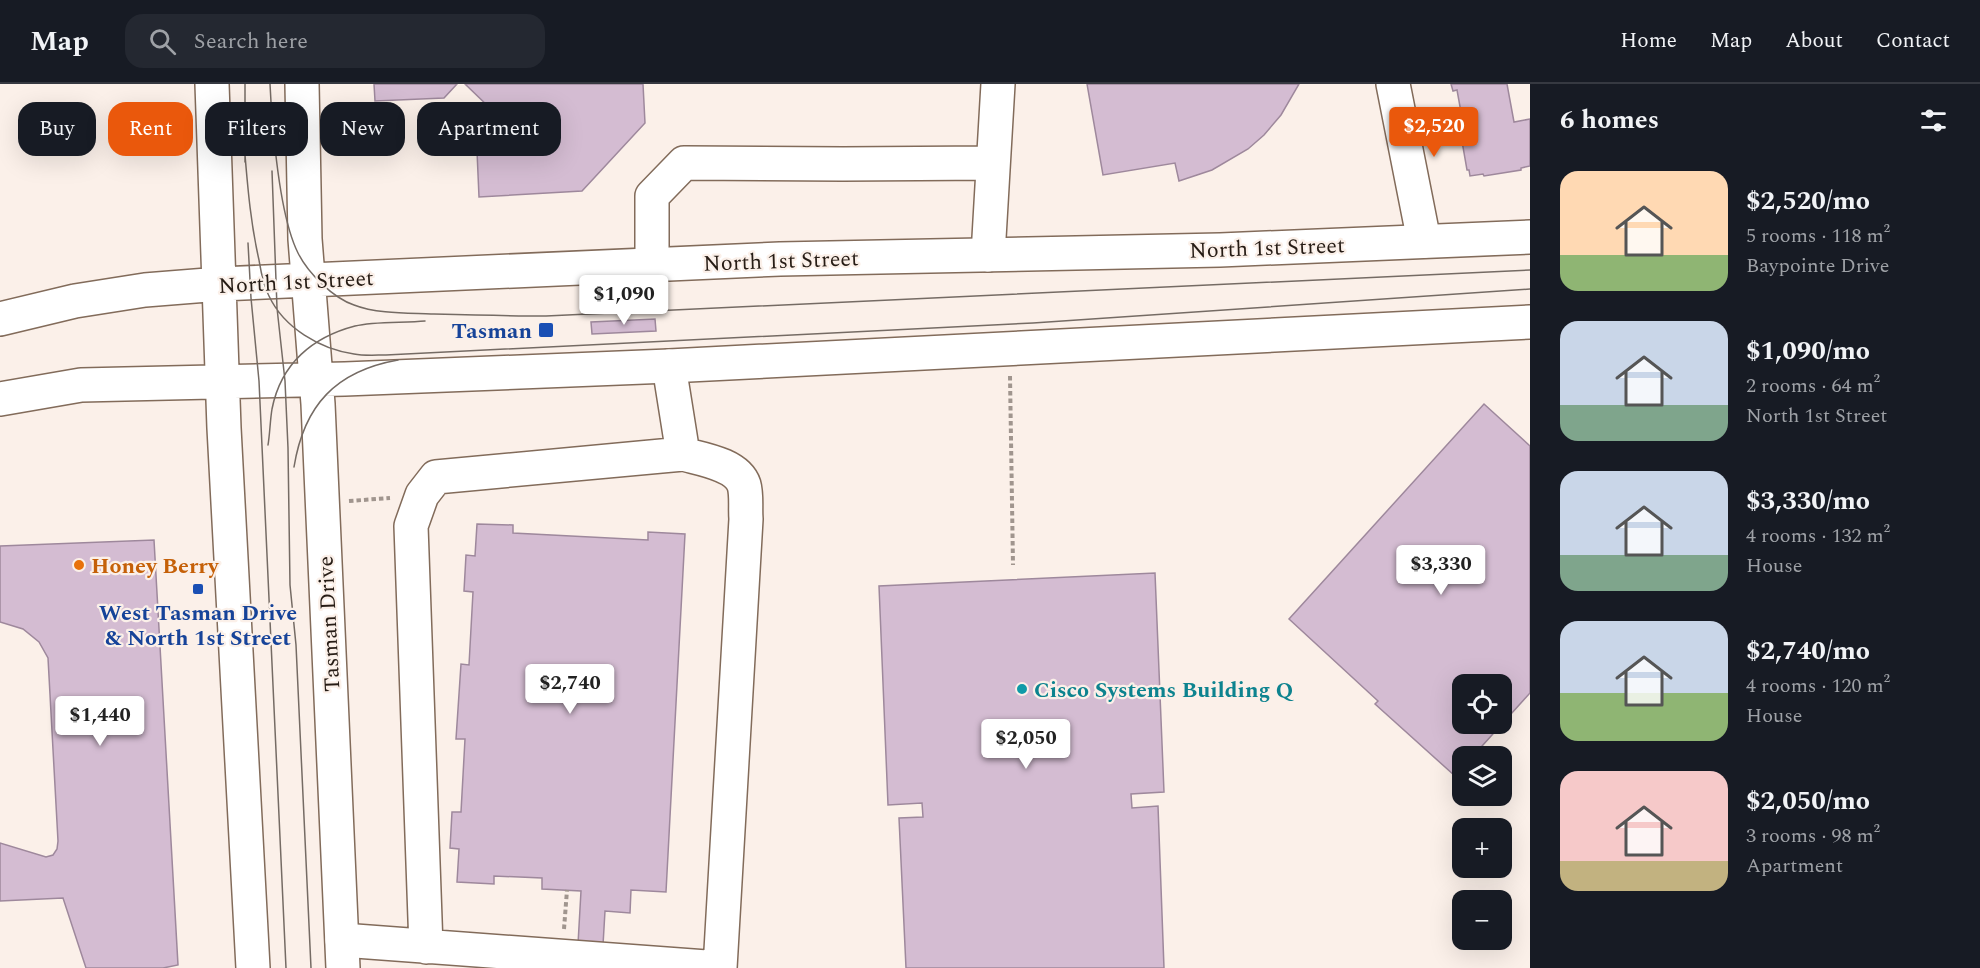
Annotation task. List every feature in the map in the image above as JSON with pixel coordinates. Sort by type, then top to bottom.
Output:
[{"type":"main road","points":[[212,84],[223,382],[253,968]]},
{"type":"main road","name":"Tasman Drive","points":[[302,84],[305,239],[318,404],[342,954]]},
{"type":"main road","points":[[988,255],[998,84]]},
{"type":"main road","points":[[1393,84],[1424,241]]},
{"type":"main road","points":[[652,265],[652,196],[684,163],[993,163]]},
{"type":"main road","name":"North 1st Street","points":[[0,319],[75,301],[145,290],[220,284],[780,259],[1220,250],[1530,237]]},
{"type":"main road","points":[[0,399],[81,385],[315,380],[669,366],[1530,322]]},
{"type":"main road","points":[[669,366],[683,454]]},
{"type":"main road","points":[[342,954],[426,947],[720,968],[746,519],[744,484],[733,471],[720,464],[683,454],[436,477],[422,495],[411,526],[426,947]]},
{"type":"path","points":[[1010,372],[1013,565]]},
{"type":"path","points":[[346,501],[422,495]]},
{"type":"building","points":[[374,84],[457,84],[444,98],[375,101]]},
{"type":"building","points":[[465,84],[643,84],[645,123],[582,191],[479,197],[477,156],[561,156],[561,102],[484,102]]},
{"type":"building","points":[[1087,84],[1299,84],[1281,115],[1248,149],[1212,170],[1179,181],[1175,163],[1103,175]]},
{"type":"building","points":[[1451,84],[1507,84],[1514,122],[1530,119],[1530,166],[1521,168],[1521,170],[1470,176],[1459,124],[1463,123],[1457,90],[1453,91]]},
{"type":"building","points":[[655,319],[656,331],[592,334],[591,322]]},
{"type":"building","points":[[1484,404],[1530,446],[1530,693],[1512,713],[1512,674],[1452,674],[1452,734],[1493,734],[1482,746],[1452,746],[1452,773],[1375,704],[1378,701],[1289,619]]},
{"type":"building","points":[[477,524],[513,525],[513,533],[648,540],[648,532],[685,534],[666,892],[631,890],[630,913],[605,911],[603,945],[578,944],[581,891],[542,889],[542,878],[494,876],[494,884],[457,882],[459,849],[450,848],[452,812],[461,812],[465,739],[456,739],[461,664],[469,665],[473,592],[464,591],[466,555],[475,556]]},
{"type":"building","points":[[154,540],[178,965],[163,968],[86,968],[63,898],[0,901],[0,843],[46,857],[53,855],[58,841],[48,658],[39,642],[23,629],[0,622],[0,546]]},
{"type":"building","name":"Cisco Systems Building Q","points":[[1155,573],[1164,792],[1131,794],[1132,808],[1158,806],[1164,968],[906,968],[899,818],[923,817],[922,803],[888,805],[879,586]]},
{"type":"tram line","points":[[245,84],[245,162]]},
{"type":"tram line","points":[[270,84],[271,102]]},
{"type":"tram line","points":[[245,156],[254,234],[262,278],[269,296],[284,318],[304,335],[328,347],[358,355],[1033,323],[1530,289]]},
{"type":"tram line","points":[[276,156],[287,222],[302,261],[338,297],[354,305],[382,312],[546,316],[1530,270]]},
{"type":"tram line","points":[[272,171],[277,308],[285,381],[290,585],[296,645],[311,968]]},
{"type":"tram line","points":[[248,243],[259,381],[286,968]]},
{"type":"tram line","points":[[268,445],[276,393],[291,365],[301,354],[326,337],[355,326],[425,321]]},
{"type":"tram line","points":[[294,467],[306,426],[326,394],[340,382],[357,373],[376,365],[398,360]]},
{"type":"place","name":"Tasman","points":[[546,330]]},
{"type":"place","name":"Honey Berry","points":[[79,565]]},
{"type":"place","name":"West Tasman Drive & North 1st Street","points":[[198,589]]},
{"type":"place","name":"Cisco Systems Building Q","points":[[1022,689]]}]
